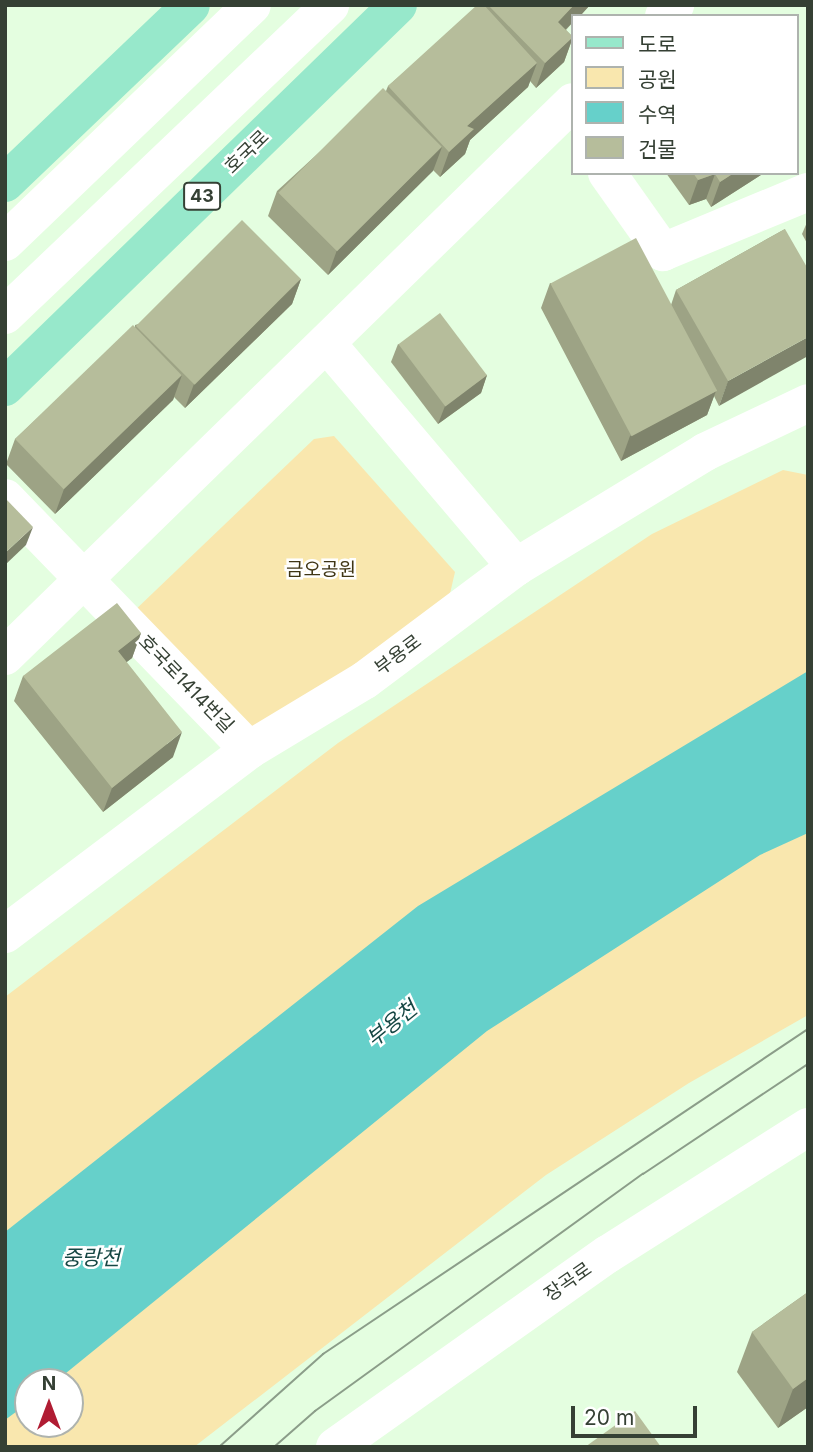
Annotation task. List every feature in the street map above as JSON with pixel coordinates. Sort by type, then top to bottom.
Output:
[{"type":"main road","points":[[5,183],[191,5]]},
{"type":"main road","name":"호국로","points":[[5,387],[398,5]]},
{"type":"street","points":[[5,242],[252,5]]},
{"type":"street","points":[[5,315],[330,5]]},
{"type":"street","points":[[5,656],[570,112]]},
{"type":"street","points":[[608,175],[663,252],[808,192]]},
{"type":"street","points":[[328,345],[516,567]]},
{"type":"street","name":"부용로","points":[[5,933],[249,750],[365,680],[516,567],[705,452],[808,403]]},
{"type":"street","name":"호국로1414번길","points":[[5,498],[249,750]]},
{"type":"street","name":"장곡로","points":[[335,1447],[608,1254],[808,1128]]},
{"type":"green space","name":"금오공원","points":[[334,436],[455,572],[449,598],[252,742],[132,613],[314,439]]},
{"type":"green space","points":[[783,470],[808,475],[808,1015],[689,1083],[546,1175],[194,1447],[5,1447],[5,997],[338,743],[652,534]]},
{"type":"water","name":"중랑천","points":[[808,671],[808,833],[760,855],[487,1031],[72,1368],[14,1368],[14,1413],[5,1420],[5,1232],[418,906]]},
{"type":"building","points":[[477,5],[484,5],[537,63],[467,126],[474,129],[449,152],[388,86]]},
{"type":"building","points":[[488,5],[574,5],[558,22],[572,38],[545,63]]},
{"type":"building","points":[[383,88],[442,147],[337,251],[278,193]]},
{"type":"building","points":[[694,175],[712,175],[698,180]]},
{"type":"building","points":[[716,175],[731,175],[720,182]]},
{"type":"building","points":[[242,220],[301,279],[195,385],[136,326]]},
{"type":"building","points":[[785,229],[808,269],[808,337],[728,381],[676,290]]},
{"type":"building","points":[[636,238],[717,391],[632,436],[550,284]]},
{"type":"building","points":[[440,313],[487,375],[445,407],[398,344]]},
{"type":"building","points":[[133,325],[182,375],[64,489],[15,439]]},
{"type":"building","points":[[5,498],[33,527],[5,553]]},
{"type":"building","points":[[117,603],[141,633],[118,651],[182,732],[112,788],[23,676]]},
{"type":"building","points":[[808,1292],[808,1378],[793,1389],[752,1332]]},
{"type":"building","points":[[635,1411],[661,1447],[585,1447]]},
{"type":"tram line","points":[[219,1447],[323,1354],[808,1029]]},
{"type":"tram line","points":[[274,1447],[315,1411],[643,1174],[808,1064]]},
{"type":"water label","name":"부용천","points":[[392,1024]]}]
